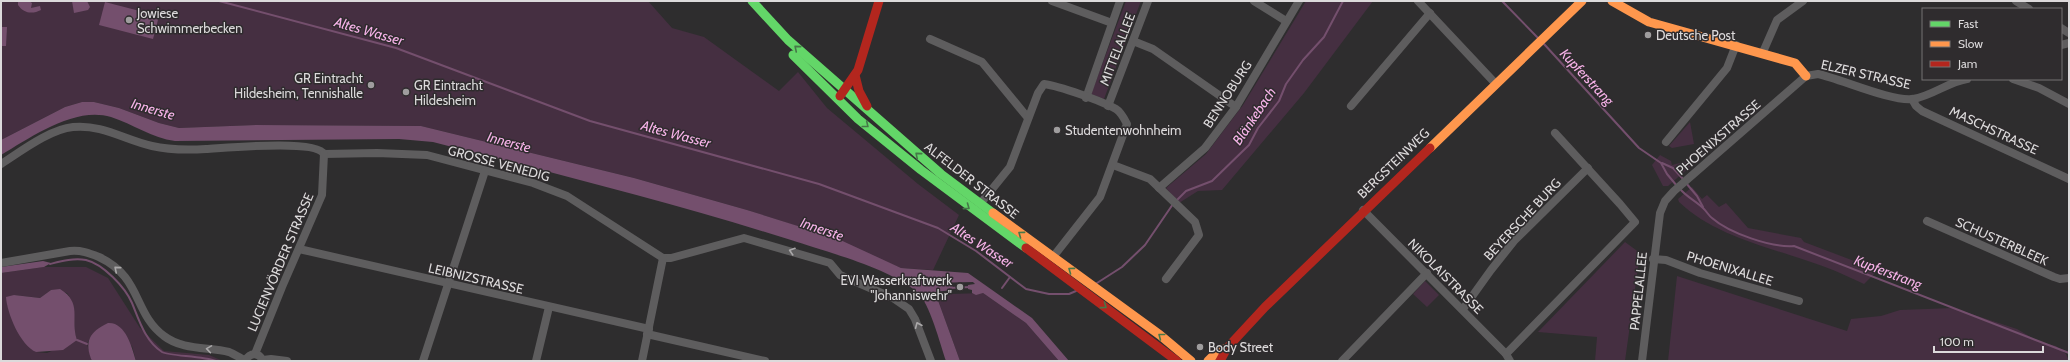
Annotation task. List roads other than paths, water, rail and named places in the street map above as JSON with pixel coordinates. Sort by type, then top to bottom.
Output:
[{"type":"main road","name":"ALFELDER STRASSE","points":[[743,1],[768,30],[858,119],[932,179],[1087,288],[1162,336],[1192,361]]},
{"type":"main road","name":"ALFELDER STRASSE","points":[[752,1],[783,36],[876,119],[941,174],[1052,257],[1087,288],[1177,361]]},
{"type":"main road","points":[[838,98],[845,91],[855,75],[880,1]]},
{"type":"main road","name":"BERGSTEINWEG","points":[[1220,361],[1227,348],[1265,307],[1495,82],[1582,1]]},
{"type":"main road","name":"ELZER STRASSE","points":[[1612,1],[1649,22],[1763,52],[1795,63],[1806,76]]},
{"type":"main road","points":[[855,75],[860,96],[876,119]]},
{"type":"main road","points":[[1157,345],[1168,361]]},
{"type":"main road","name":"BERGSTEINWEG","points":[[1208,361],[1217,352],[1227,348]]},
{"type":"street","points":[[1052,1],[1112,23]]},
{"type":"street","name":"MITTELALLEE","points":[[1086,98],[1120,1]]},
{"type":"street","name":"MITTELALLEE","points":[[1108,106],[1148,1]]},
{"type":"street","points":[[1254,1],[1286,21]]},
{"type":"street","name":"BENNOBURG","points":[[1159,188],[1205,148],[1236,107],[1299,1]]},
{"type":"street","points":[[1418,1],[1495,82]]},
{"type":"street","points":[[1763,52],[1777,20],[1803,1]]},
{"type":"street","points":[[2016,1],[2027,8]]},
{"type":"street","points":[[1351,106],[1430,13]]},
{"type":"street","points":[[930,39],[982,62],[1028,118]]},
{"type":"street","points":[[1133,41],[1153,49],[1236,107]]},
{"type":"street","points":[[1666,142],[1726,68],[1736,45]]},
{"type":"street","name":"ELZER STRASSE","points":[[1806,76],[1818,74],[1897,98],[1912,99],[1923,97],[1961,80]]},
{"type":"street","name":"PHOENIXSTRASSE","points":[[1657,223],[1662,207],[1674,191],[1806,76]]},
{"type":"street","points":[[2016,80],[2039,88],[2069,104]]},
{"type":"street","points":[[980,204],[1010,167],[1038,92],[1044,84],[1062,88],[1116,109],[1124,116],[1127,124],[1100,197],[1052,257]]},
{"type":"street","name":"MASCHSTRASSE","points":[[1912,99],[1920,110],[2069,179]]},
{"type":"street","name":"GROSSE VENEDIG","points":[[1,164],[61,130],[80,126],[105,130],[144,144],[165,148],[196,149],[287,145],[318,148],[324,154],[417,154],[533,183],[562,194],[663,258]]},
{"type":"street","points":[[1508,358],[1635,222],[1555,133]]},
{"type":"street","name":"LUCIENVÖRDER STRASSE","points":[[255,354],[322,195],[324,154]]},
{"type":"street","points":[[1113,165],[1150,179],[1177,207],[1195,222],[1199,235],[1166,279]]},
{"type":"street","name":"BEYERSCHE BURG","points":[[1463,309],[1514,241],[1588,168]]},
{"type":"street","points":[[423,361],[485,171]]},
{"type":"street","name":"NIKOLAISTRASSE","points":[[1364,210],[1463,309],[1508,358]]},
{"type":"street","name":"SCHUSTERBLEEK","points":[[1927,221],[2060,280],[2069,278]]},
{"type":"street","name":"PAPPELALLEE","points":[[1642,361],[1657,223]]},
{"type":"street","points":[[642,361],[663,258],[671,258],[744,238],[830,263],[840,275],[893,298],[908,309],[915,319],[931,361]]},
{"type":"street","name":"LEIBNIZSTRASSE","points":[[299,249],[549,307],[765,361]]},
{"type":"street","points":[[1,263],[70,251],[90,253],[107,261],[122,272],[138,297],[147,318],[164,336],[179,344],[230,353],[245,361],[249,356],[255,354],[260,356],[263,361],[271,359],[287,361]]},
{"type":"street","name":"PHOENIXALLEE","points":[[1653,259],[1666,260],[1700,273],[1799,301]]},
{"type":"street","points":[[1342,361],[1427,273]]},
{"type":"street","points":[[536,361],[549,307]]},
{"type":"waterway","name":"Altes Wasser","points":[[219,1],[396,48],[590,121],[819,184],[938,228],[976,251],[1026,289],[1049,294],[1069,294],[1076,291]]},
{"type":"waterway","name":"Blänkebach","points":[[1176,201],[1186,191],[1212,181],[1249,145],[1258,128],[1279,101],[1286,84],[1303,60],[1324,37],[1343,1]]},
{"type":"waterway","name":"Kupferstrang","points":[[1502,1],[1538,38]]},
{"type":"waterway","name":"Kupferstrang","points":[[1544,44],[1639,148],[1661,163],[1667,174],[1677,186]]},
{"type":"waterway","name":"Kupferstrang","points":[[1662,163],[1673,168],[1683,179]]},
{"type":"waterway","name":"Kupferstrang","points":[[1686,183],[1697,196],[1703,207]]},
{"type":"waterway","name":"Kupferstrang","points":[[1680,189],[1701,206],[1712,218],[1720,224],[1740,234],[1774,245],[1794,246],[2069,353]]},
{"type":"waterway","name":"Blänkebach","points":[[1097,283],[1122,267],[1145,245],[1173,204]]},
{"type":"waterway","points":[[50,264],[77,259],[93,262],[119,283],[129,297],[143,330],[151,342],[162,352],[216,361]]},
{"type":"waterway","points":[[1002,288],[1010,277]]},
{"type":"waterway","points":[[950,288],[970,287]]},
{"type":"waterway","points":[[77,340],[87,344]]},
{"type":"place","name":"Jowiese Schwimmerbecken","points":[[129,20]]},
{"type":"place","name":"Deutsche Post","points":[[1648,35]]},
{"type":"place","name":"GR Eintracht Hildesheim, Tennishalle","points":[[371,85]]},
{"type":"place","name":"GR Eintracht Hildesheim","points":[[406,92]]},
{"type":"place","name":"Studentenwohnheim","points":[[1057,130]]},
{"type":"place","name":"EVI Wasserkraftwerk \"Johanniswehr\"","points":[[960,287]]},
{"type":"place","name":"Body Street","points":[[1200,347]]},
{"type":"water label","name":"Innerste","points":[[153,109]]},
{"type":"water label","name":"Innerste","points":[[509,142]]},
{"type":"water label","name":"Innerste","points":[[822,229]]}]
